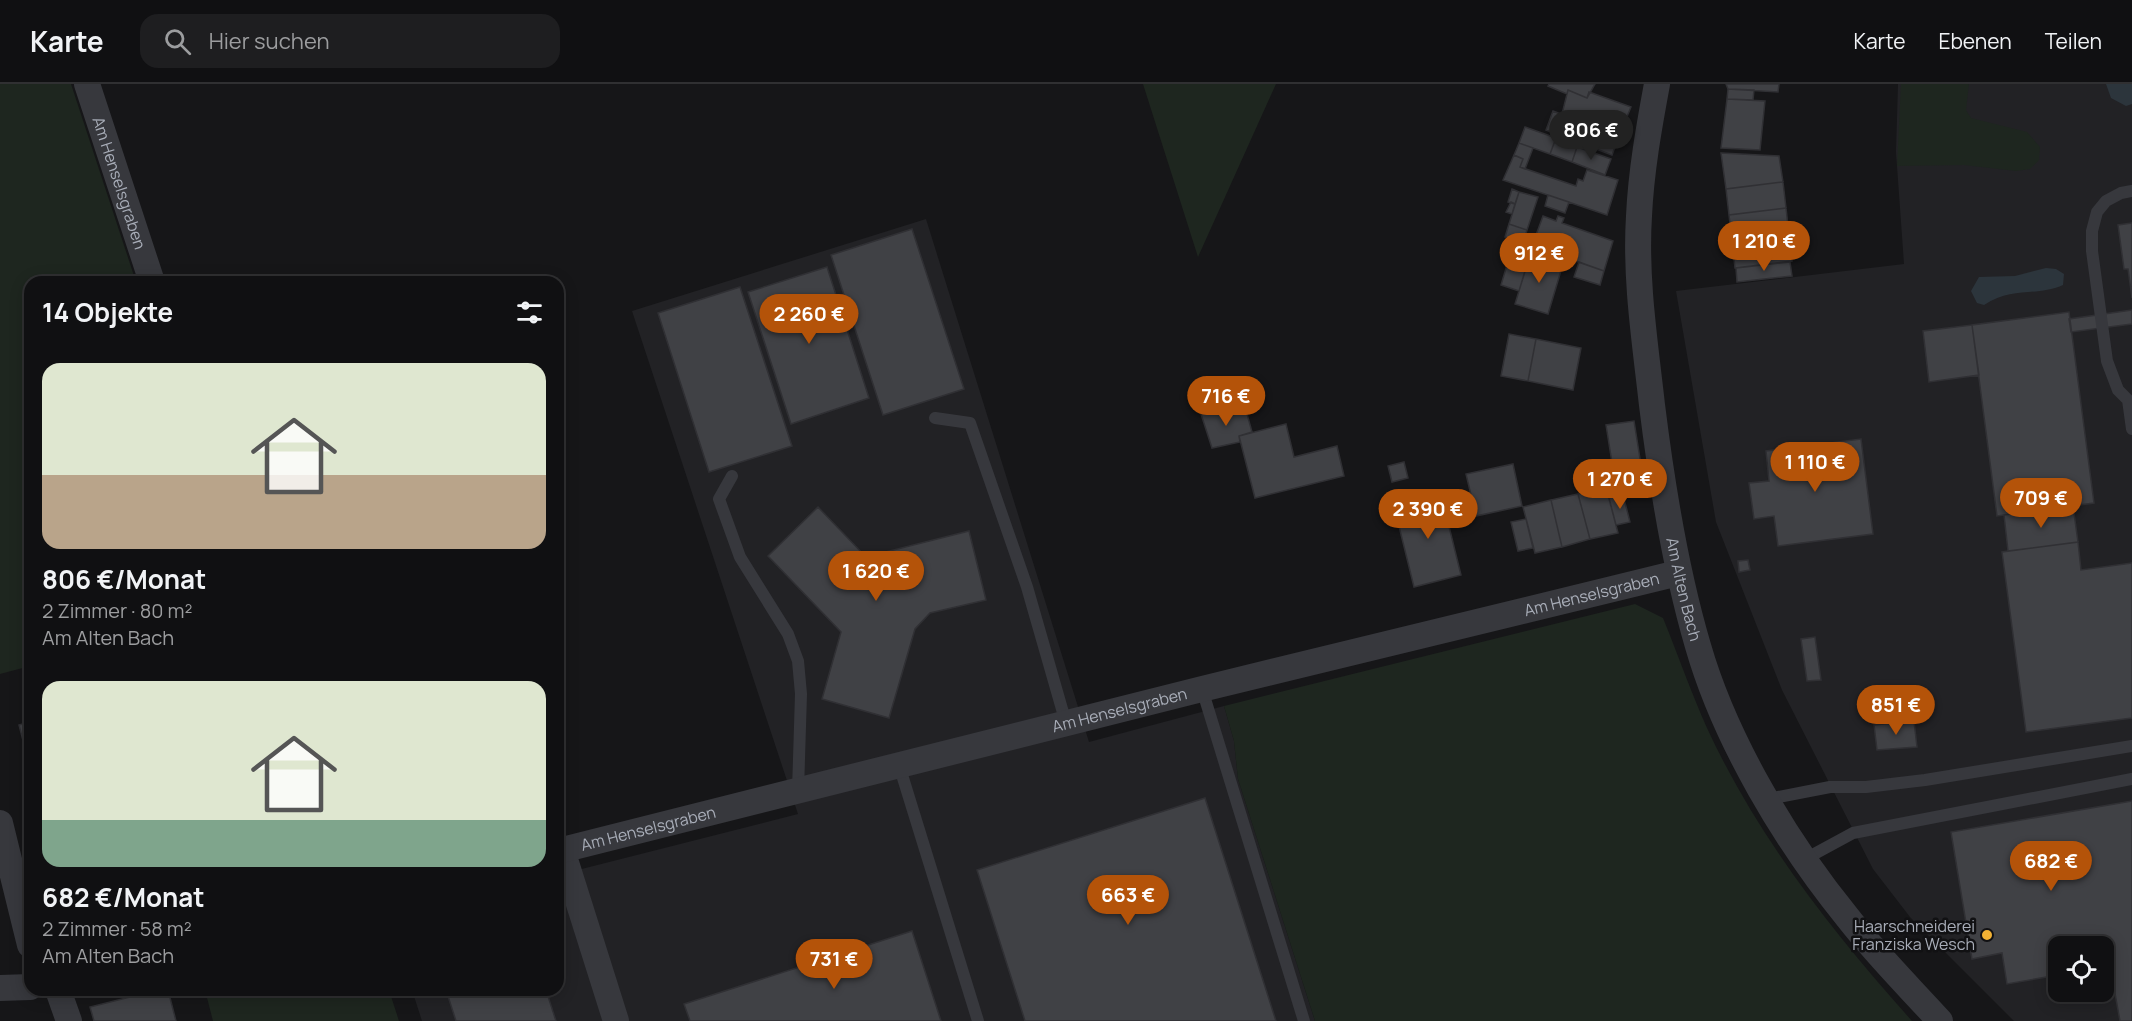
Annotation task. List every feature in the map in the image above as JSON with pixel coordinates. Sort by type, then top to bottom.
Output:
[{"type":"street","name":"Am Henselsgraben","points":[[87,84],[150,276]]},
{"type":"street","name":"Am Alten Bach","points":[[1657,84],[1648,129],[1639,216],[1640,275],[1655,426],[1678,573],[1698,648],[1727,721],[1768,799],[1805,860],[1848,919],[1940,1021]]},
{"type":"street","name":"Am Henselsgraben","points":[[564,850],[1202,689],[1678,573]]},
{"type":"street","points":[[0,823],[24,921]]},
{"type":"street","name":"Am Henselsgraben","points":[[564,863],[616,1021]]},
{"type":"street","points":[[0,988],[24,987]]},
{"type":"street","points":[[60,996],[69,1021]]},
{"type":"lane","points":[[2132,191],[2121,193],[2106,201],[2097,212],[2092,231],[2092,251],[2107,361],[2118,390],[2128,400],[2132,429]]},
{"type":"lane","points":[[935,418],[970,423],[1027,587],[1066,723]]},
{"type":"lane","points":[[732,476],[719,499],[740,557],[788,634],[798,661],[801,694],[798,791]]},
{"type":"lane","points":[[1202,689],[1304,1021]]},
{"type":"lane","points":[[1768,799],[1830,787],[1866,787],[1925,780],[2132,746]]},
{"type":"lane","points":[[898,765],[978,1021]]},
{"type":"lane","points":[[1805,860],[1853,833],[2132,779]]},
{"type":"shaded area","points":[[0,84],[71,84],[134,276],[24,276],[24,668],[0,674]]},
{"type":"shaded area","points":[[1143,84],[1276,84],[1198,257]]},
{"type":"shaded area","points":[[1898,84],[2132,84],[2132,1021],[2014,1021],[1910,917],[1873,869],[1782,690],[1716,522],[1676,291],[1904,264],[1896,152]]},
{"type":"shaded area","points":[[1901,84],[1969,84],[1966,110],[1971,118],[2027,132],[2040,147],[2039,160],[2030,169],[2016,171],[1964,165],[1897,166]]},
{"type":"shaded area","points":[[2106,84],[2132,84],[2132,104],[2126,106],[2111,98]]},
{"type":"shaded area","points":[[926,219],[1089,742],[1224,706],[1234,741],[1238,779],[1315,1021],[422,1021],[414,996],[564,996],[564,873],[798,814],[632,311]]},
{"type":"shaded area","points":[[2046,268],[2056,269],[2064,274],[2063,285],[2043,291],[2015,293],[1984,305],[1977,303],[1971,291],[1979,277],[2015,276]]},
{"type":"shaded area","points":[[1635,604],[1663,618],[1707,728],[1749,808],[1773,845],[1825,918],[1912,1021],[1315,1021],[1238,779],[1234,741],[1224,706]]},
{"type":"shaded area","points":[[207,996],[391,996],[399,1021],[213,1021]]},
{"type":"building","points":[[1549,84],[1595,84],[1587,98],[1568,90],[1567,94],[1548,86]]},
{"type":"building","points":[[1726,84],[1779,84],[1778,92],[1728,89]]},
{"type":"building","points":[[1728,89],[1754,90],[1753,100],[1727,99]]},
{"type":"building","points":[[1568,90],[1587,98],[1589,92],[1631,107],[1619,136],[1562,114]]},
{"type":"building","points":[[1727,99],[1765,101],[1760,150],[1721,148]]},
{"type":"building","points":[[1553,111],[1619,136],[1612,155],[1546,130]]},
{"type":"building","points":[[1525,127],[1556,138],[1550,154],[1519,143]]},
{"type":"building","points":[[1556,138],[1577,147],[1572,162],[1550,154]]},
{"type":"building","points":[[1519,143],[1533,148],[1525,169],[1520,167],[1523,159],[1514,155]]},
{"type":"building","points":[[1577,147],[1611,159],[1605,175],[1572,162]]},
{"type":"building","points":[[1721,153],[1779,156],[1783,182],[1726,189]]},
{"type":"building","points":[[1514,155],[1523,159],[1520,167],[1576,186],[1578,179],[1583,181],[1587,170],[1618,180],[1607,215],[1503,180]]},
{"type":"building","points":[[1783,182],[1786,208],[1729,215],[1726,189]]},
{"type":"building","points":[[1512,189],[1519,192],[1515,204],[1508,202]]},
{"type":"building","points":[[1519,192],[1538,197],[1527,230],[1509,224]]},
{"type":"building","points":[[1548,195],[1569,202],[1565,213],[1545,206]]},
{"type":"building","points":[[1511,202],[1515,204],[1512,214],[1506,212]]},
{"type":"building","points":[[1786,208],[1789,235],[1732,241],[1729,215]]},
{"type":"building","points":[[1543,216],[1556,221],[1558,216],[1564,218],[1562,223],[1613,241],[1604,271],[1532,246]]},
{"type":"building","points":[[2132,223],[2132,298],[2128,269],[2124,269],[2118,225]]},
{"type":"building","points":[[1509,224],[1527,230],[1523,243],[1505,237]]},
{"type":"building","points":[[912,229],[964,389],[883,415],[831,255]]},
{"type":"building","points":[[1789,235],[1792,261],[1735,268],[1732,241]]},
{"type":"building","points":[[1532,246],[1556,255],[1554,262],[1530,255]]},
{"type":"building","points":[[1510,255],[1528,261],[1519,291],[1501,285]]},
{"type":"building","points":[[1530,255],[1563,264],[1548,314],[1515,304]]},
{"type":"building","points":[[1579,262],[1604,271],[1600,285],[1574,277]]},
{"type":"building","points":[[1790,262],[1792,276],[1737,282],[1736,268]]},
{"type":"building","points":[[827,267],[869,398],[791,424],[748,292]]},
{"type":"building","points":[[740,287],[792,446],[709,472],[658,313]]},
{"type":"building","points":[[2132,310],[2132,324],[2071,332],[2069,319]]},
{"type":"building","points":[[2069,312],[2094,503],[1997,516],[1972,325]]},
{"type":"building","points":[[1972,325],[1979,375],[1929,382],[1923,331]]},
{"type":"building","points":[[1509,334],[1536,339],[1528,381],[1501,376]]},
{"type":"building","points":[[1536,339],[1581,348],[1573,390],[1528,381]]},
{"type":"building","points":[[1219,409],[1247,414],[1252,432],[1239,436],[1240,442],[1212,448],[1201,414]]},
{"type":"building","points":[[1634,421],[1645,490],[1617,494],[1606,425]]},
{"type":"building","points":[[1286,424],[1294,457],[1337,446],[1344,476],[1255,498],[1239,436]]},
{"type":"building","points":[[1861,439],[1873,534],[1778,546],[1774,516],[1754,519],[1749,483],[1769,481],[1766,451]]},
{"type":"building","points":[[1404,462],[1408,478],[1392,482],[1388,466]]},
{"type":"building","points":[[1513,464],[1522,506],[1476,516],[1466,474]]},
{"type":"building","points":[[1606,487],[1618,533],[1590,539],[1578,494]]},
{"type":"building","points":[[1441,494],[1461,575],[1414,587],[1394,506]]},
{"type":"building","points":[[1578,494],[1590,539],[1562,547],[1551,500]]},
{"type":"building","points":[[1623,495],[1630,522],[1616,525],[1609,498]]},
{"type":"building","points":[[1551,500],[1562,547],[1535,553],[1523,507]]},
{"type":"building","points":[[2073,506],[2078,542],[2008,551],[2004,515]]},
{"type":"building","points":[[818,507],[866,557],[969,531],[986,600],[930,613],[915,629],[889,718],[822,699],[841,632],[768,556]]},
{"type":"building","points":[[1526,519],[1533,548],[1518,551],[1511,522]]},
{"type":"building","points":[[2078,542],[2081,570],[2132,563],[2132,718],[2026,732],[2002,552]]},
{"type":"building","points":[[1748,560],[1750,570],[1739,572],[1738,561]]},
{"type":"building","points":[[1815,637],[1821,680],[1807,681],[1801,639]]},
{"type":"building","points":[[1914,721],[1917,747],[1877,750],[1874,725]]},
{"type":"building","points":[[24,724],[24,744],[19,725]]},
{"type":"building","points":[[1205,798],[1276,1021],[1025,1021],[977,870]]},
{"type":"building","points":[[2132,801],[2132,1021],[2120,1021],[2114,988],[2114,936],[2048,936],[2048,977],[2007,984],[2002,953],[1972,959],[1951,832]]},
{"type":"building","points":[[912,931],[941,1021],[690,1021],[684,1004]]},
{"type":"building","points":[[134,996],[170,996],[176,1021],[94,1021],[90,1007]]},
{"type":"building","points":[[448,996],[548,996],[556,1021],[456,1021]]},
{"type":"place","name":"Haarschneiderei Franziska Wesch","points":[[1987,935]]}]
